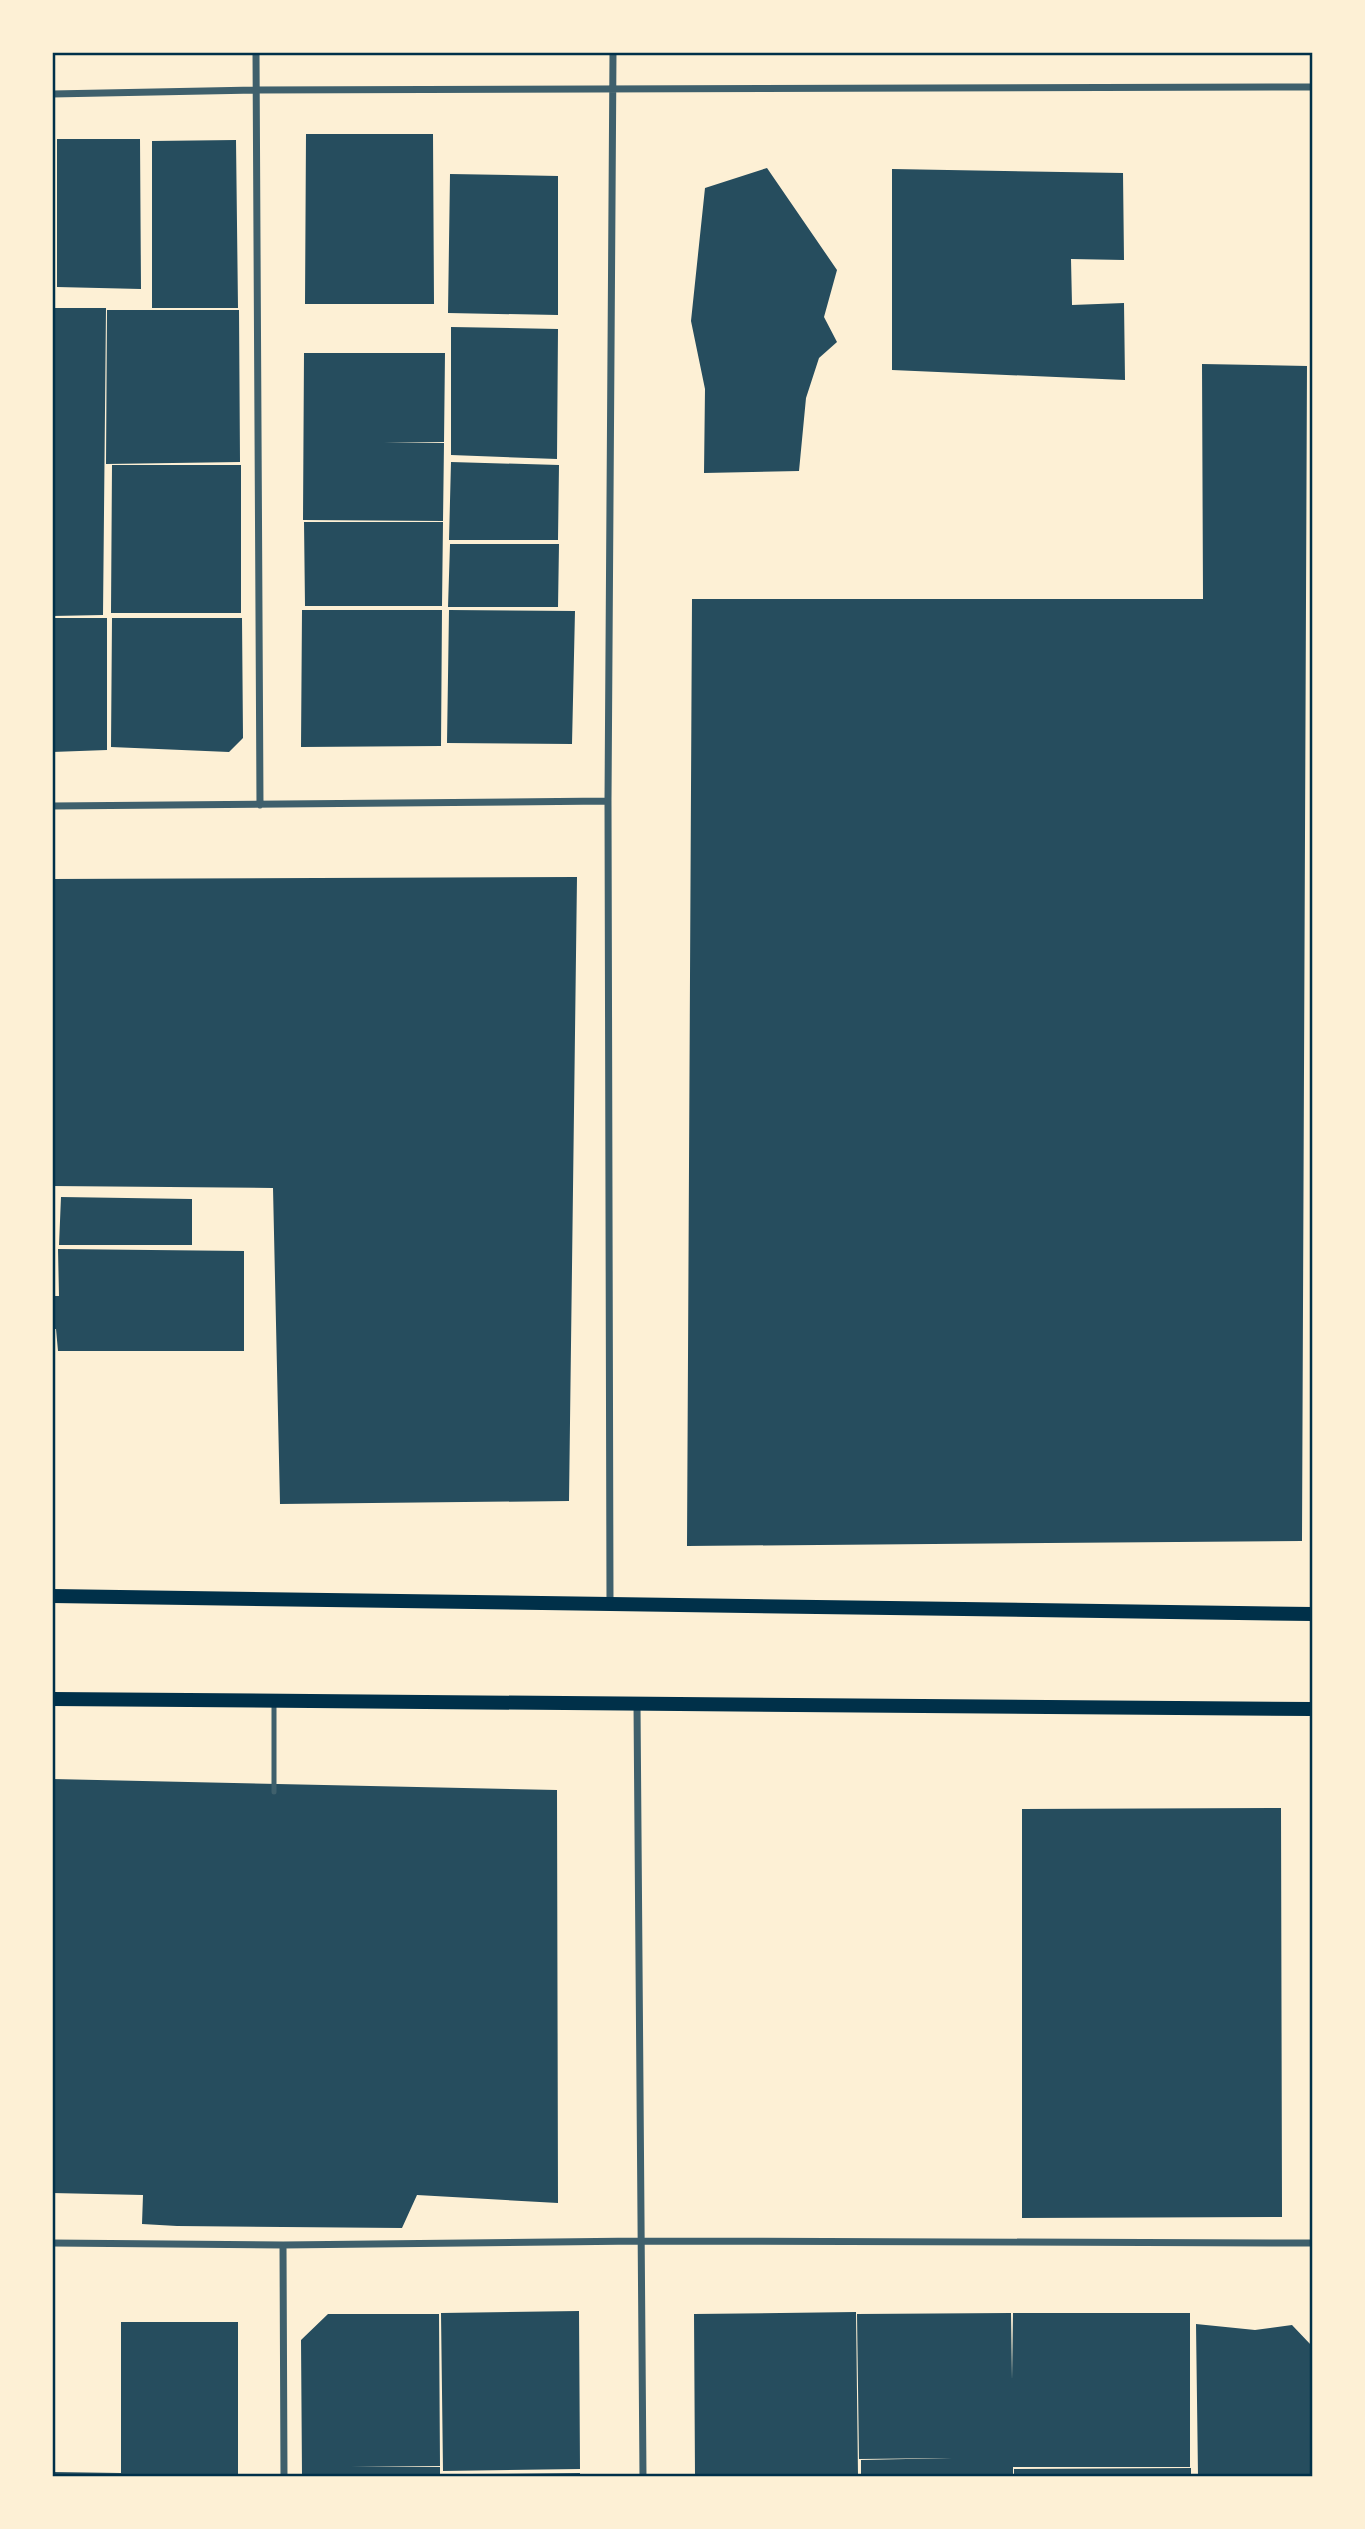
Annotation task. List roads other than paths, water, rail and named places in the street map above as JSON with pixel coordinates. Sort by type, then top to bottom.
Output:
[{"type":"main road","points":[[52,1596],[1312,1614]]},
{"type":"main road","points":[[52,1699],[1312,1709]]},
{"type":"street","points":[[256,52],[260,805]]},
{"type":"street","points":[[610,1604],[608,801],[613,52]]},
{"type":"street","points":[[52,94],[613,88],[1312,87]]},
{"type":"street","points":[[52,806],[608,801]]},
{"type":"street","points":[[637,1704],[643,2476]]},
{"type":"street","points":[[52,2243],[1312,2243]]},
{"type":"street","points":[[283,2245],[284,2476]]},
{"type":"lane","points":[[274,1700],[274,1793]]}]
